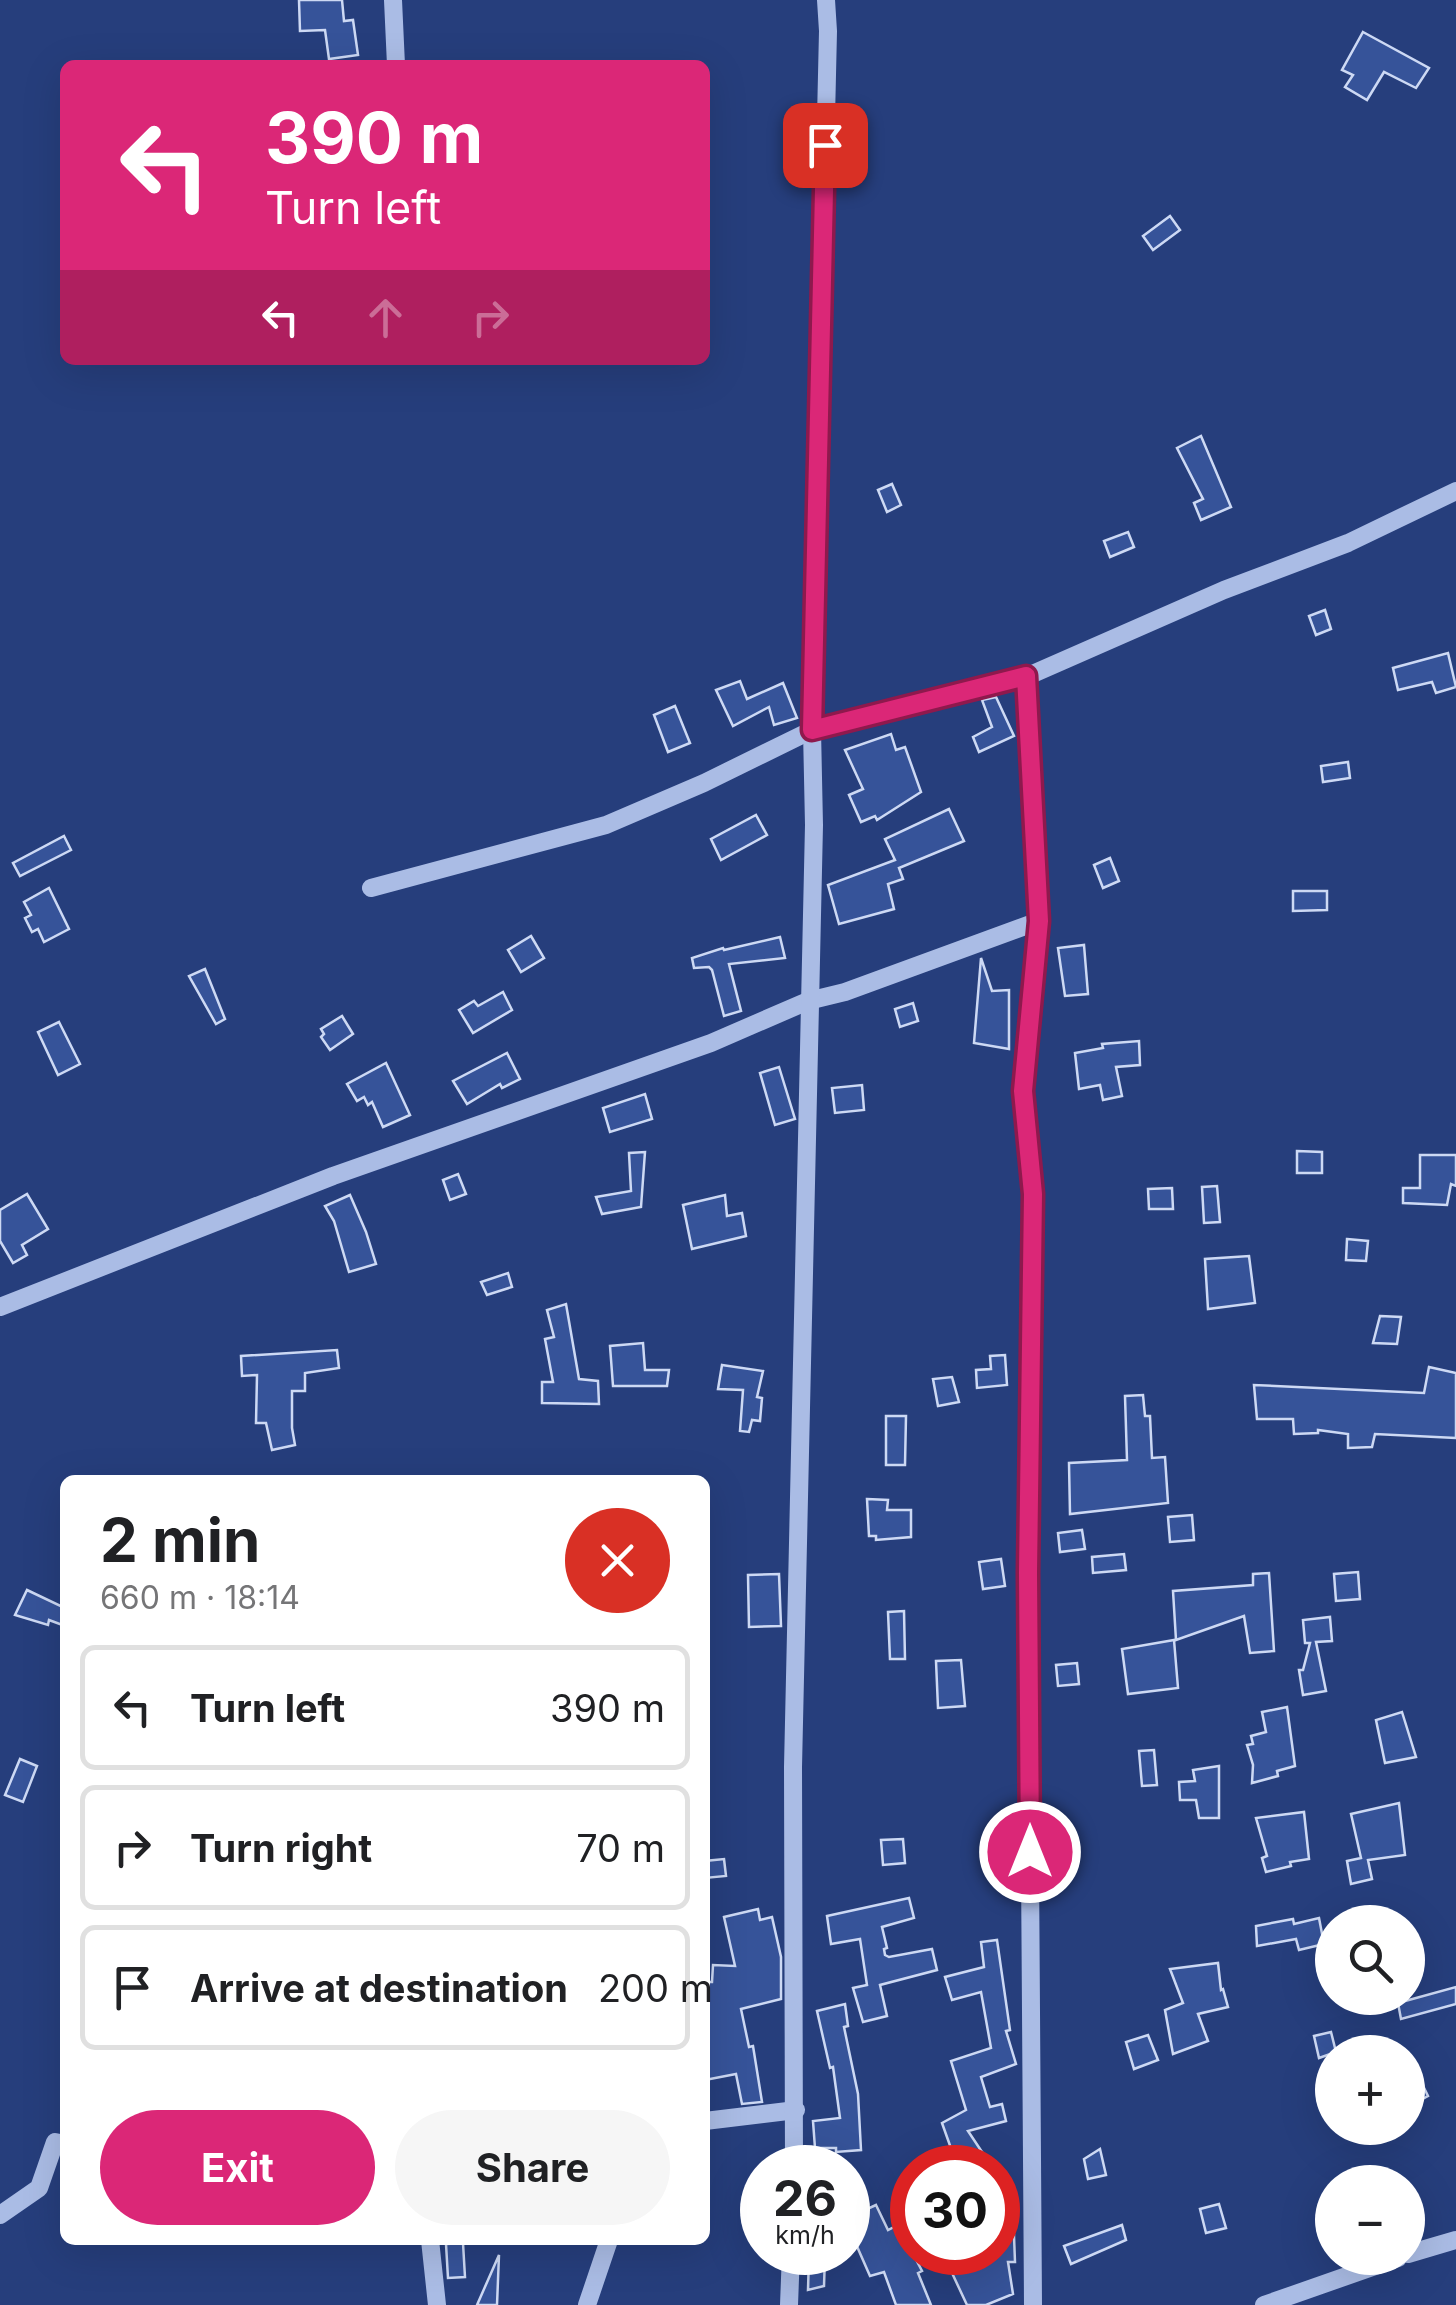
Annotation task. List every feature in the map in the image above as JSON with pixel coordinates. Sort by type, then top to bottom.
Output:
[{"type":"street","points":[[393,0],[396,60]]},
{"type":"street","points":[[795,2145],[793,1767],[814,825],[812,730],[826,0]]},
{"type":"street","points":[[371,888],[606,824],[704,783],[812,730],[1026,676],[1224,590],[1348,543],[1456,491]]},
{"type":"street","points":[[1026,676],[1039,921],[1023,1091],[1033,1194],[1028,1593],[1033,2305]]},
{"type":"street","points":[[0,1307],[332,1176],[711,1043],[808,1001],[845,992],[1039,921]]},
{"type":"street","points":[[710,2119],[796,2110]]},
{"type":"street","points":[[0,2214],[38,2188],[55,2142],[60,2143]]},
{"type":"street","points":[[1425,2249],[1456,2240]]},
{"type":"street","points":[[431,2245],[437,2305]]},
{"type":"street","points":[[587,2305],[607,2245]]},
{"type":"street","points":[[789,2305],[790,2275]]},
{"type":"street","points":[[1264,2305],[1350,2275]]},
{"type":"building","points":[[299,0],[342,0],[344,21],[353,20],[358,55],[329,59],[325,30],[300,31]]},
{"type":"building","points":[[1363,32],[1429,68],[1416,88],[1384,72],[1367,100],[1345,87],[1353,75],[1342,70]]},
{"type":"building","points":[[1170,216],[1180,230],[1153,250],[1143,236]]},
{"type":"building","points":[[1201,436],[1231,507],[1201,520],[1194,503],[1203,499],[1177,448]]},
{"type":"building","points":[[892,484],[901,505],[887,512],[878,490]]},
{"type":"building","points":[[1128,532],[1134,547],[1110,557],[1104,541]]},
{"type":"building","points":[[1325,610],[1331,629],[1316,635],[1309,616]]},
{"type":"building","points":[[1448,653],[1456,687],[1436,693],[1432,682],[1398,690],[1393,668]]},
{"type":"building","points":[[740,681],[747,699],[783,683],[797,718],[774,725],[769,707],[733,726],[716,690]]},
{"type":"building","points":[[996,697],[1014,736],[979,752],[973,737],[992,727],[982,700]]},
{"type":"building","points":[[675,706],[690,743],[668,752],[654,715]]},
{"type":"building","points":[[891,734],[896,750],[905,747],[921,792],[877,820],[875,816],[861,822],[849,795],[863,789],[845,750]]},
{"type":"building","points":[[1348,762],[1350,778],[1323,782],[1321,766]]},
{"type":"building","points":[[949,809],[964,841],[899,868],[903,879],[888,884],[894,909],[839,924],[828,885],[895,860],[885,839]]},
{"type":"building","points":[[756,815],[767,835],[721,860],[711,839]]},
{"type":"building","points":[[64,836],[71,850],[20,876],[13,863]]},
{"type":"building","points":[[1110,858],[1119,881],[1103,888],[1094,865]]},
{"type":"building","points":[[49,888],[69,929],[44,942],[38,929],[32,932],[25,918],[31,915],[24,902]]},
{"type":"building","points":[[1293,891],[1327,891],[1327,910],[1293,911]]},
{"type":"building","points":[[531,936],[544,958],[521,972],[508,950]]},
{"type":"building","points":[[780,937],[785,958],[729,964],[741,1011],[724,1016],[712,970],[694,968],[692,958]]},
{"type":"building","points":[[1084,945],[1088,994],[1065,996],[1058,948]]},
{"type":"building","points":[[981,958],[992,991],[1009,990],[1009,1049],[974,1043]]},
{"type":"building","points":[[205,969],[225,1019],[216,1024],[189,976]]},
{"type":"building","points":[[503,992],[512,1010],[473,1033],[459,1010],[474,1001],[478,1006]]},
{"type":"building","points":[[913,1003],[918,1021],[900,1027],[895,1009]]},
{"type":"building","points":[[342,1016],[353,1034],[330,1050],[321,1037],[321,1029]]},
{"type":"building","points":[[59,1022],[80,1064],[58,1075],[38,1032]]},
{"type":"building","points":[[1139,1041],[1140,1065],[1116,1067],[1122,1096],[1103,1100],[1100,1085],[1079,1089],[1075,1053],[1103,1048],[1102,1044]]},
{"type":"building","points":[[507,1053],[520,1079],[502,1088],[500,1084],[467,1104],[453,1081]]},
{"type":"building","points":[[386,1063],[410,1115],[383,1127],[372,1102],[368,1105],[364,1097],[357,1101],[347,1084]]},
{"type":"building","points":[[779,1067],[795,1119],[775,1125],[760,1073]]},
{"type":"building","points":[[862,1085],[864,1110],[835,1113],[832,1088]]},
{"type":"building","points":[[645,1094],[652,1119],[610,1132],[603,1108]]},
{"type":"building","points":[[1297,1151],[1322,1152],[1322,1173],[1297,1173]]},
{"type":"building","points":[[645,1152],[641,1207],[602,1214],[596,1197],[631,1191],[629,1153]]},
{"type":"building","points":[[1420,1155],[1456,1155],[1456,1186],[1451,1184],[1447,1205],[1403,1203],[1403,1188],[1420,1188]]},
{"type":"building","points":[[458,1174],[466,1194],[450,1200],[443,1180]]},
{"type":"building","points":[[1217,1186],[1220,1222],[1204,1223],[1202,1187]]},
{"type":"building","points":[[1172,1188],[1173,1209],[1149,1209],[1148,1189]]},
{"type":"building","points":[[27,1194],[48,1229],[22,1245],[27,1255],[13,1263],[0,1241],[0,1210]]},
{"type":"building","points":[[350,1195],[376,1264],[349,1272],[334,1221],[325,1206]]},
{"type":"building","points":[[725,1195],[727,1216],[742,1213],[746,1236],[692,1249],[683,1205]]},
{"type":"building","points":[[1347,1239],[1368,1241],[1366,1261],[1346,1260]]},
{"type":"building","points":[[1249,1256],[1255,1303],[1208,1309],[1205,1259]]},
{"type":"building","points":[[508,1273],[512,1287],[487,1295],[481,1282]]},
{"type":"building","points":[[566,1304],[579,1379],[598,1381],[599,1404],[542,1403],[542,1382],[553,1382],[545,1339],[554,1337],[547,1310]]},
{"type":"building","points":[[1380,1316],[1401,1317],[1397,1344],[1373,1343]]},
{"type":"building","points":[[643,1343],[645,1370],[669,1370],[667,1386],[613,1386],[610,1346]]},
{"type":"building","points":[[337,1350],[339,1368],[305,1373],[305,1391],[292,1391],[295,1445],[272,1450],[266,1423],[256,1423],[257,1375],[242,1376],[241,1356]]},
{"type":"building","points":[[1005,1355],[1007,1385],[977,1388],[976,1370],[991,1369],[990,1356]]},
{"type":"building","points":[[722,1365],[763,1371],[757,1397],[762,1398],[760,1421],[752,1420],[749,1432],[740,1431],[743,1390],[718,1389]]},
{"type":"building","points":[[1429,1367],[1456,1373],[1456,1438],[1375,1434],[1372,1447],[1348,1448],[1348,1434],[1318,1430],[1294,1434],[1293,1419],[1257,1419],[1254,1385],[1424,1393]]},
{"type":"building","points":[[952,1377],[959,1402],[938,1406],[933,1379]]},
{"type":"building","points":[[1143,1395],[1145,1416],[1150,1416],[1152,1458],[1165,1457],[1168,1503],[1070,1514],[1069,1463],[1127,1460],[1125,1396]]},
{"type":"building","points":[[886,1416],[906,1416],[905,1465],[886,1465]]},
{"type":"building","points":[[867,1499],[888,1500],[887,1510],[911,1510],[911,1537],[876,1540],[876,1536],[869,1536]]},
{"type":"building","points":[[1192,1515],[1194,1540],[1170,1542],[1168,1517]]},
{"type":"building","points":[[1082,1530],[1085,1549],[1060,1552],[1058,1533]]},
{"type":"building","points":[[1124,1554],[1126,1570],[1093,1573],[1092,1557]]},
{"type":"building","points":[[1001,1559],[1005,1586],[983,1589],[979,1562]]},
{"type":"building","points":[[1358,1572],[1360,1599],[1336,1601],[1334,1574]]},
{"type":"building","points":[[1269,1573],[1274,1651],[1250,1653],[1244,1616],[1176,1640],[1173,1591],[1253,1585],[1253,1574]]},
{"type":"building","points":[[779,1574],[781,1626],[749,1627],[748,1575]]},
{"type":"building","points":[[27,1590],[60,1606],[60,1624],[49,1620],[48,1625],[15,1615]]},
{"type":"building","points":[[904,1611],[905,1659],[890,1659],[888,1612]]},
{"type":"building","points":[[1330,1617],[1332,1641],[1316,1642],[1326,1691],[1303,1695],[1299,1670],[1303,1670],[1310,1643],[1305,1643],[1303,1620]]},
{"type":"building","points":[[1174,1640],[1178,1688],[1128,1694],[1122,1649]]},
{"type":"building","points":[[961,1660],[965,1706],[938,1708],[936,1661]]},
{"type":"building","points":[[1077,1663],[1079,1684],[1058,1686],[1056,1665]]},
{"type":"building","points":[[1287,1707],[1295,1766],[1277,1771],[1278,1776],[1252,1783],[1253,1765],[1247,1745],[1253,1744],[1251,1736],[1266,1732],[1262,1712]]},
{"type":"building","points":[[1402,1712],[1416,1757],[1385,1763],[1376,1720]]},
{"type":"building","points":[[1154,1750],[1157,1785],[1142,1786],[1139,1751]]},
{"type":"building","points":[[20,1759],[37,1766],[23,1802],[5,1795]]},
{"type":"building","points":[[1219,1766],[1219,1818],[1199,1818],[1196,1800],[1180,1800],[1179,1782],[1195,1781],[1193,1770]]},
{"type":"building","points":[[1399,1803],[1405,1855],[1368,1860],[1372,1879],[1351,1884],[1347,1861],[1361,1858],[1351,1814]]},
{"type":"building","points":[[1304,1812],[1309,1859],[1266,1872],[1262,1858],[1267,1856],[1256,1818]]},
{"type":"building","points":[[903,1839],[905,1863],[883,1865],[881,1840]]},
{"type":"building","points":[[724,1859],[726,1876],[710,1878],[710,1860]]},
{"type":"building","points":[[909,1898],[914,1918],[882,1927],[885,1955],[932,1949],[937,1970],[880,1985],[887,2016],[863,2022],[853,1988],[867,1985],[860,1939],[831,1944],[827,1916]]},
{"type":"building","points":[[758,1909],[760,1920],[772,1917],[781,1957],[781,1999],[741,2009],[749,2047],[753,2046],[762,2102],[742,2104],[736,2074],[710,2079],[713,1965],[735,1966],[724,1917]]},
{"type":"building","points":[[1293,1919],[1294,1924],[1315,1919],[1315,1946],[1299,1950],[1296,1939],[1257,1946],[1256,1926]]},
{"type":"building","points":[[997,1940],[1010,2030],[1006,2031],[1016,2064],[981,2077],[990,2107],[1002,2104],[1006,2121],[968,2131],[977,2145],[950,2145],[942,2123],[966,2110],[951,2061],[991,2048],[981,1992],[952,2000],[945,1977],[984,1967],[981,1942]]},
{"type":"building","points":[[1218,1963],[1221,1990],[1228,2007],[1198,2014],[1208,2041],[1173,2054],[1165,2010],[1183,2003],[1170,1969]]},
{"type":"building","points":[[1456,1987],[1456,2004],[1425,2012],[1425,1996]]},
{"type":"building","points":[[845,2004],[848,2026],[844,2027],[858,2094],[861,2145],[815,2145],[813,2121],[840,2118],[833,2067],[830,2068],[817,2011]]},
{"type":"building","points":[[1148,2035],[1158,2060],[1134,2069],[1126,2042]]},
{"type":"building","points":[[1100,2149],[1106,2175],[1088,2179],[1084,2159]]},
{"type":"building","points":[[1219,2204],[1226,2228],[1206,2233],[1200,2209]]},
{"type":"building","points":[[876,2205],[890,2229],[890,2275],[919,2275],[931,2305],[896,2305],[884,2272],[870,2276],[870,2208]]},
{"type":"building","points":[[1122,2225],[1126,2240],[1071,2264],[1064,2246]]},
{"type":"building","points":[[446,2245],[463,2245],[465,2277],[448,2278]]},
{"type":"building","points":[[499,2255],[497,2305],[477,2305]]},
{"type":"building","points":[[808,2275],[824,2275],[824,2286],[808,2290]]},
{"type":"building","points":[[953,2275],[1010,2275],[1013,2294],[986,2305],[967,2305]]},
{"type":"route","points":[[825,145],[812,730],[1026,676],[1039,921],[1023,1072],[1033,1194],[1028,1573],[1030,1852]]}]
